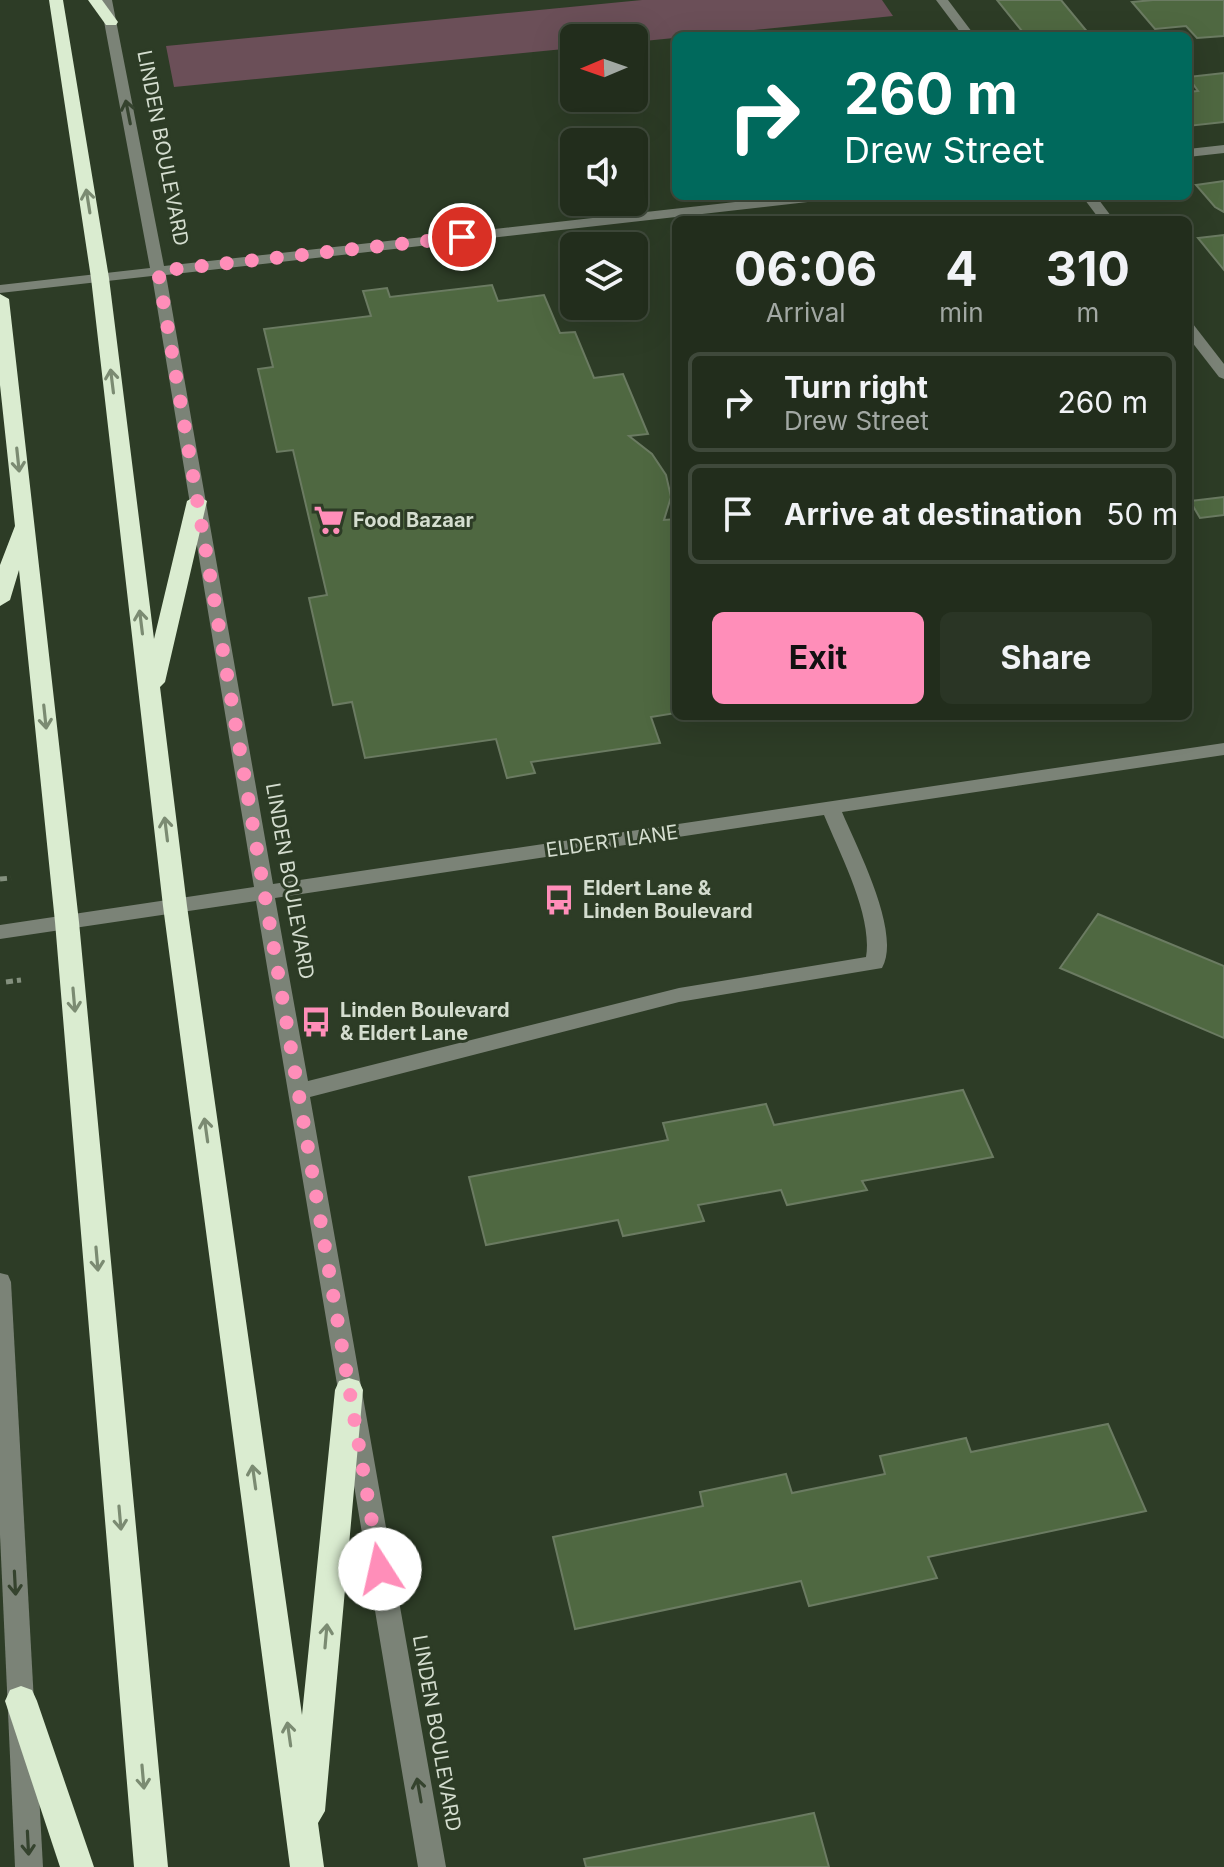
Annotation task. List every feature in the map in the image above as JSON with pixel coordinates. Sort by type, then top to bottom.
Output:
[{"type":"highway","points":[[56,0],[100,278],[175,906],[306,1860]]},
{"type":"highway","points":[[95,0],[111,22]]},
{"type":"highway","points":[[0,299],[67,922],[151,1867]]},
{"type":"highway","points":[[150,700],[197,501]]},
{"type":"highway","points":[[0,600],[24,517]]},
{"type":"highway","points":[[306,1860],[349,1390]]},
{"type":"highway","points":[[21,1701],[77,1867]]},
{"type":"street","name":"LINDEN BOULEVARD","points":[[106,0],[158,271],[432,1867]]},
{"type":"street","points":[[942,0],[966,32]]},
{"type":"street","points":[[1192,153],[1224,149]]},
{"type":"street","points":[[0,289],[789,200]]},
{"type":"street","points":[[1192,332],[1224,374]]},
{"type":"street","name":"ELDERT LANE","points":[[0,932],[1224,749]]},
{"type":"street","points":[[298,1092],[679,995],[875,963],[880,951],[877,929],[831,808]]},
{"type":"street","points":[[0,1282],[29,1867]]},
{"type":"path","points":[[0,879],[11,878]]},
{"type":"path","points":[[6,982],[21,980]]},
{"type":"shaded area","points":[[642,0],[882,0],[893,16],[734,32],[672,32],[672,38],[648,41],[648,24],[560,24],[560,49],[174,87],[166,46]]},
{"type":"building","points":[[997,0],[1061,0],[1087,32],[1023,32]]},
{"type":"building","points":[[1224,0],[1224,36],[1197,38],[1186,26],[1155,29],[1132,2]]},
{"type":"building","points":[[1224,73],[1224,122],[1192,126],[1192,92],[1198,91],[1192,77]]},
{"type":"building","points":[[1224,181],[1224,212],[1215,207],[1196,185]]},
{"type":"building","points":[[1224,235],[1224,270],[1198,238]]},
{"type":"building","points":[[492,285],[498,301],[544,295],[560,333],[575,332],[594,378],[623,374],[648,434],[629,436],[652,454],[666,475],[671,497],[664,520],[672,519],[672,714],[651,717],[660,743],[531,762],[535,773],[507,778],[496,739],[365,758],[352,702],[333,705],[309,598],[327,595],[293,450],[277,452],[258,369],[273,367],[264,329],[371,316],[363,291],[387,288],[390,297]]},
{"type":"building","points":[[1224,497],[1224,515],[1200,518],[1192,501]]},
{"type":"building","points":[[1098,914],[1224,966],[1224,1038],[1060,968]]},
{"type":"building","points":[[963,1090],[993,1157],[862,1181],[867,1190],[787,1205],[781,1190],[698,1205],[704,1221],[623,1236],[618,1220],[486,1245],[469,1177],[668,1140],[663,1123],[766,1104],[774,1125]]},
{"type":"building","points":[[1108,1424],[1146,1511],[928,1557],[937,1578],[809,1606],[801,1581],[575,1629],[553,1537],[703,1506],[700,1492],[786,1474],[792,1493],[885,1474],[880,1456],[966,1438],[971,1452]]},
{"type":"building","points":[[814,1813],[829,1867],[586,1867],[584,1859]]},
{"type":"place","name":"Food Bazaar","points":[[329,520]]},
{"type":"place","name":"Eldert Lane & Linden Boulevard","points":[[559,900]]},
{"type":"place","name":"Linden Boulevard & Eldert Lane","points":[[316,1022]]},
{"type":"route","points":[[380,1569],[158,271],[462,237]]}]
